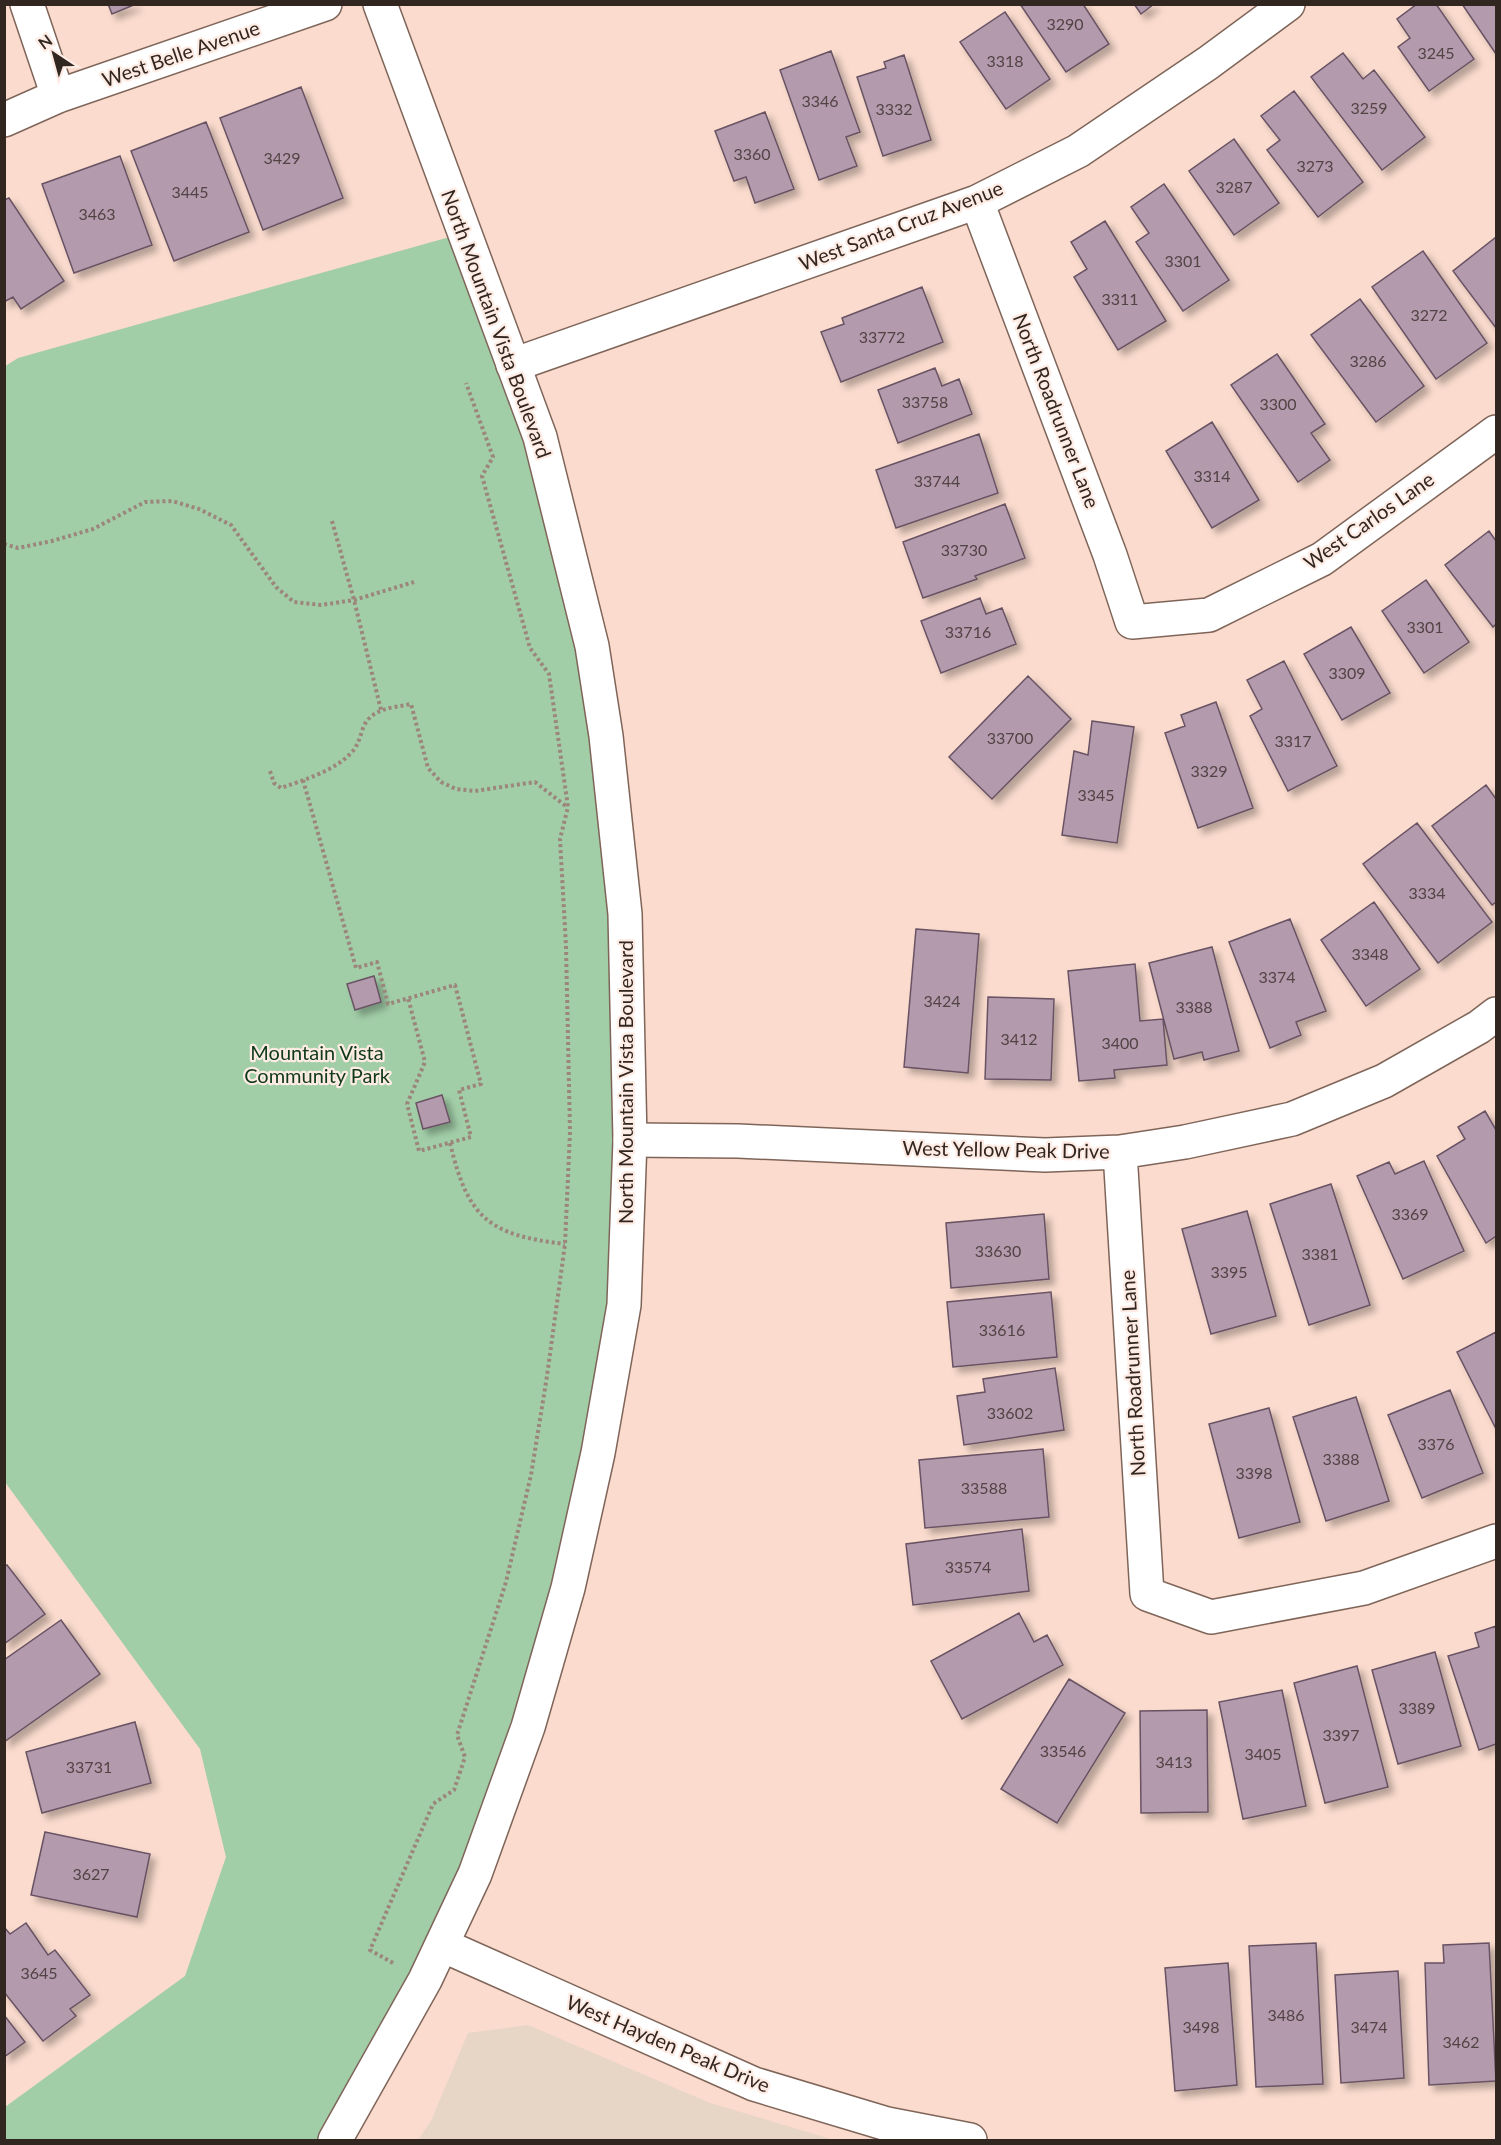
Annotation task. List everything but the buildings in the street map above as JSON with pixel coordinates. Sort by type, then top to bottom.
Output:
[{"type":"street","points":[[27,4],[58,96]]},
{"type":"street","name":"West Belle Avenue","points":[[4,120],[58,96],[325,4]]},
{"type":"street","name":"North Mountain Vista Boulevard","points":[[335,2140],[425,1980],[442,1945],[475,1874],[528,1727],[568,1588],[598,1453],[624,1305],[630,1140],[625,914],[606,736],[594,657],[540,438],[380,4]]},
{"type":"street","name":"West Santa Cruz Avenue","points":[[513,365],[977,202],[1078,152],[1208,63],[1288,4]]},
{"type":"street","name":"North Roadrunner Lane","points":[[977,202],[1110,555],[1132,622]]},
{"type":"street","name":"West Carlos Lane","points":[[1132,622],[1209,615],[1322,559],[1497,432]]},
{"type":"street","name":"West Yellow Peak Drive","points":[[630,1140],[738,1141],[1045,1155],[1120,1152],[1185,1142],[1292,1119],[1384,1081],[1479,1027],[1497,1014]]},
{"type":"street","name":"North Roadrunner Lane","points":[[1120,1152],[1147,1594],[1211,1617],[1364,1588],[1497,1541]]},
{"type":"street","name":"West Hayden Peak Drive","points":[[442,1945],[754,2084],[887,2124],[970,2140]]},
{"type":"path","points":[[425,1980],[369,1950],[433,1804],[454,1790],[465,1757],[457,1735],[507,1582],[531,1474],[565,1245],[570,1132],[566,946],[560,838],[568,807],[549,675],[530,648],[482,476],[493,457],[466,383]]},
{"type":"path","points":[[4,544],[18,548],[51,541],[93,529],[145,502],[172,501],[198,509],[231,525],[276,587],[294,602],[321,605],[354,600],[414,582]]},
{"type":"path","points":[[332,521],[381,710]]},
{"type":"path","points":[[270,771],[274,783],[281,788],[335,765],[357,747],[368,719],[381,710],[411,704],[428,768],[441,782],[456,789],[475,791],[535,782],[568,807]]},
{"type":"path","points":[[303,780],[356,968],[377,962],[388,1004],[408,998],[455,985],[481,1084],[459,1090],[471,1137],[419,1151],[407,1104],[425,1062],[408,998]]},
{"type":"path","points":[[450,1143],[462,1186],[485,1220],[507,1232],[537,1241],[565,1245]]},
{"type":"shaded area","points":[[528,2025],[710,2103],[834,2140],[418,2140],[431,2121],[468,2033]]},
{"type":"green space","name":"Mountain Vista Community Park","points":[[464,233],[513,365],[606,736],[624,1305],[528,1727],[335,2140],[5,2140],[5,2107],[185,1976],[226,1857],[200,1749],[5,1482],[4,367],[18,358]]}]
